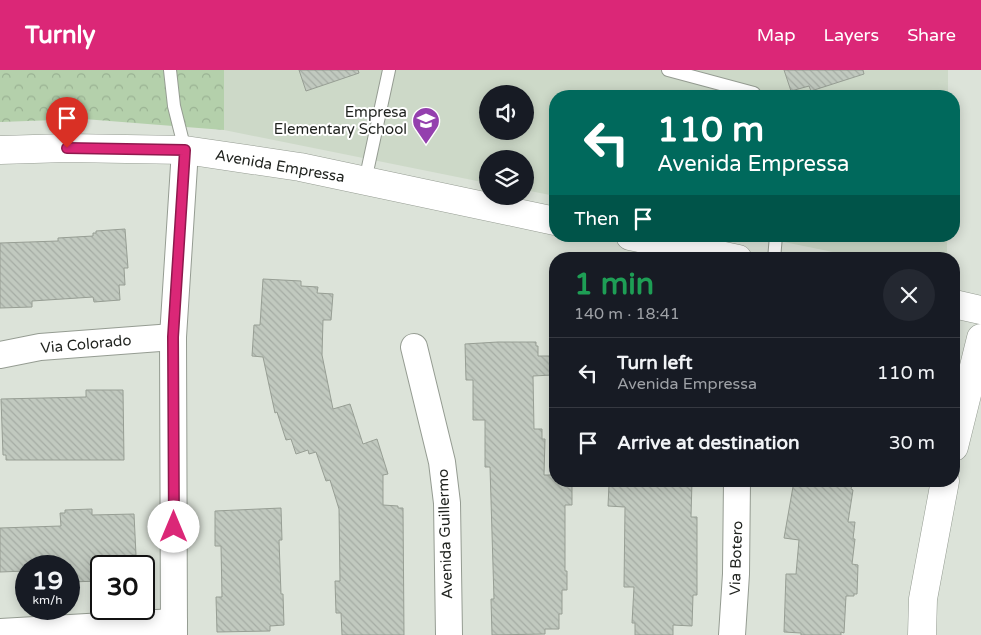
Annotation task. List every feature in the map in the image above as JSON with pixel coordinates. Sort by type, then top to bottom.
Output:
[{"type":"street","name":"Avenida Empressa","points":[[0,150],[67,148],[185,150],[300,167],[549,220]]},
{"type":"street","points":[[0,632],[174,628],[173,337],[185,150]]},
{"type":"street","points":[[658,242],[705,252]]},
{"type":"street","points":[[960,305],[981,310]]},
{"type":"street","name":"Via Colorado","points":[[0,355],[40,347],[173,337]]},
{"type":"street","points":[[960,423],[981,338]]},
{"type":"street","name":"Avenida Guillermo","points":[[414,347],[442,462],[447,503],[449,635]]},
{"type":"street","name":"Via Botero","points":[[732,635],[736,574],[737,487]]},
{"type":"street","points":[[922,635],[923,599],[944,487]]},
{"type":"lane","points":[[170,70],[174,106],[185,150]]},
{"type":"lane","points":[[365,181],[389,70]]},
{"type":"lane","points":[[668,70],[743,90]]},
{"type":"shaded area","name":"Empresa Elementary School","points":[[224,70],[948,70],[948,90],[549,90],[549,195],[534,192],[534,150],[479,150],[479,181],[224,130]]},
{"type":"shaded area","points":[[784,242],[947,242],[947,252],[833,252]]},
{"type":"green space","points":[[0,70],[224,70],[224,130],[84,119],[0,122]]},
{"type":"building","points":[[299,70],[358,70],[359,73],[306,91]]},
{"type":"building","points":[[784,70],[863,70],[864,74],[814,90],[811,90],[809,86],[791,90]]},
{"type":"building","points":[[125,229],[128,268],[124,268],[125,285],[119,285],[120,300],[94,302],[93,297],[32,301],[32,307],[0,308],[0,243],[58,241],[58,238],[93,236],[93,233],[96,233],[96,231]]},
{"type":"building","points":[[263,279],[301,281],[301,286],[318,287],[317,293],[333,294],[331,320],[323,320],[322,355],[333,409],[350,404],[363,444],[377,439],[388,474],[383,475],[383,505],[403,508],[404,635],[342,635],[341,613],[336,613],[335,581],[340,581],[339,509],[330,480],[326,481],[316,452],[309,454],[308,450],[296,454],[291,439],[286,440],[277,412],[275,413],[263,357],[252,356],[254,325],[260,325]]},
{"type":"building","points":[[536,342],[538,356],[549,356],[549,375],[533,376],[534,429],[542,429],[542,439],[545,439],[544,475],[549,475],[549,487],[572,487],[572,505],[565,505],[565,571],[567,571],[567,590],[562,590],[562,614],[559,614],[559,629],[545,629],[545,634],[492,635],[491,599],[494,599],[490,467],[485,467],[485,420],[473,420],[473,380],[466,380],[465,344]]},
{"type":"building","points":[[86,390],[123,390],[124,460],[6,460],[6,455],[3,455],[1,399],[86,397]]},
{"type":"building","points":[[609,487],[692,487],[691,517],[697,517],[697,595],[693,595],[692,626],[673,625],[673,635],[635,635],[635,623],[632,623],[634,587],[624,587],[625,507],[608,506]]},
{"type":"building","points":[[793,487],[852,487],[853,490],[848,522],[855,522],[852,564],[858,565],[857,594],[846,596],[844,633],[841,632],[841,635],[801,635],[801,633],[784,632],[786,574],[796,574],[799,540],[784,538]]},
{"type":"building","points":[[281,508],[282,540],[279,540],[284,625],[270,626],[270,631],[217,632],[216,597],[222,597],[221,546],[215,546],[215,511]]},
{"type":"building","points":[[92,509],[92,515],[134,514],[136,555],[90,555],[90,581],[80,582],[80,555],[15,555],[15,571],[0,572],[0,528],[61,526],[60,513],[65,513],[65,510]]},
{"type":"place","name":"Empresa Elementary School","points":[[426,145]]},
{"type":"route","points":[[67,148],[185,150],[173,337],[174,527]]}]
